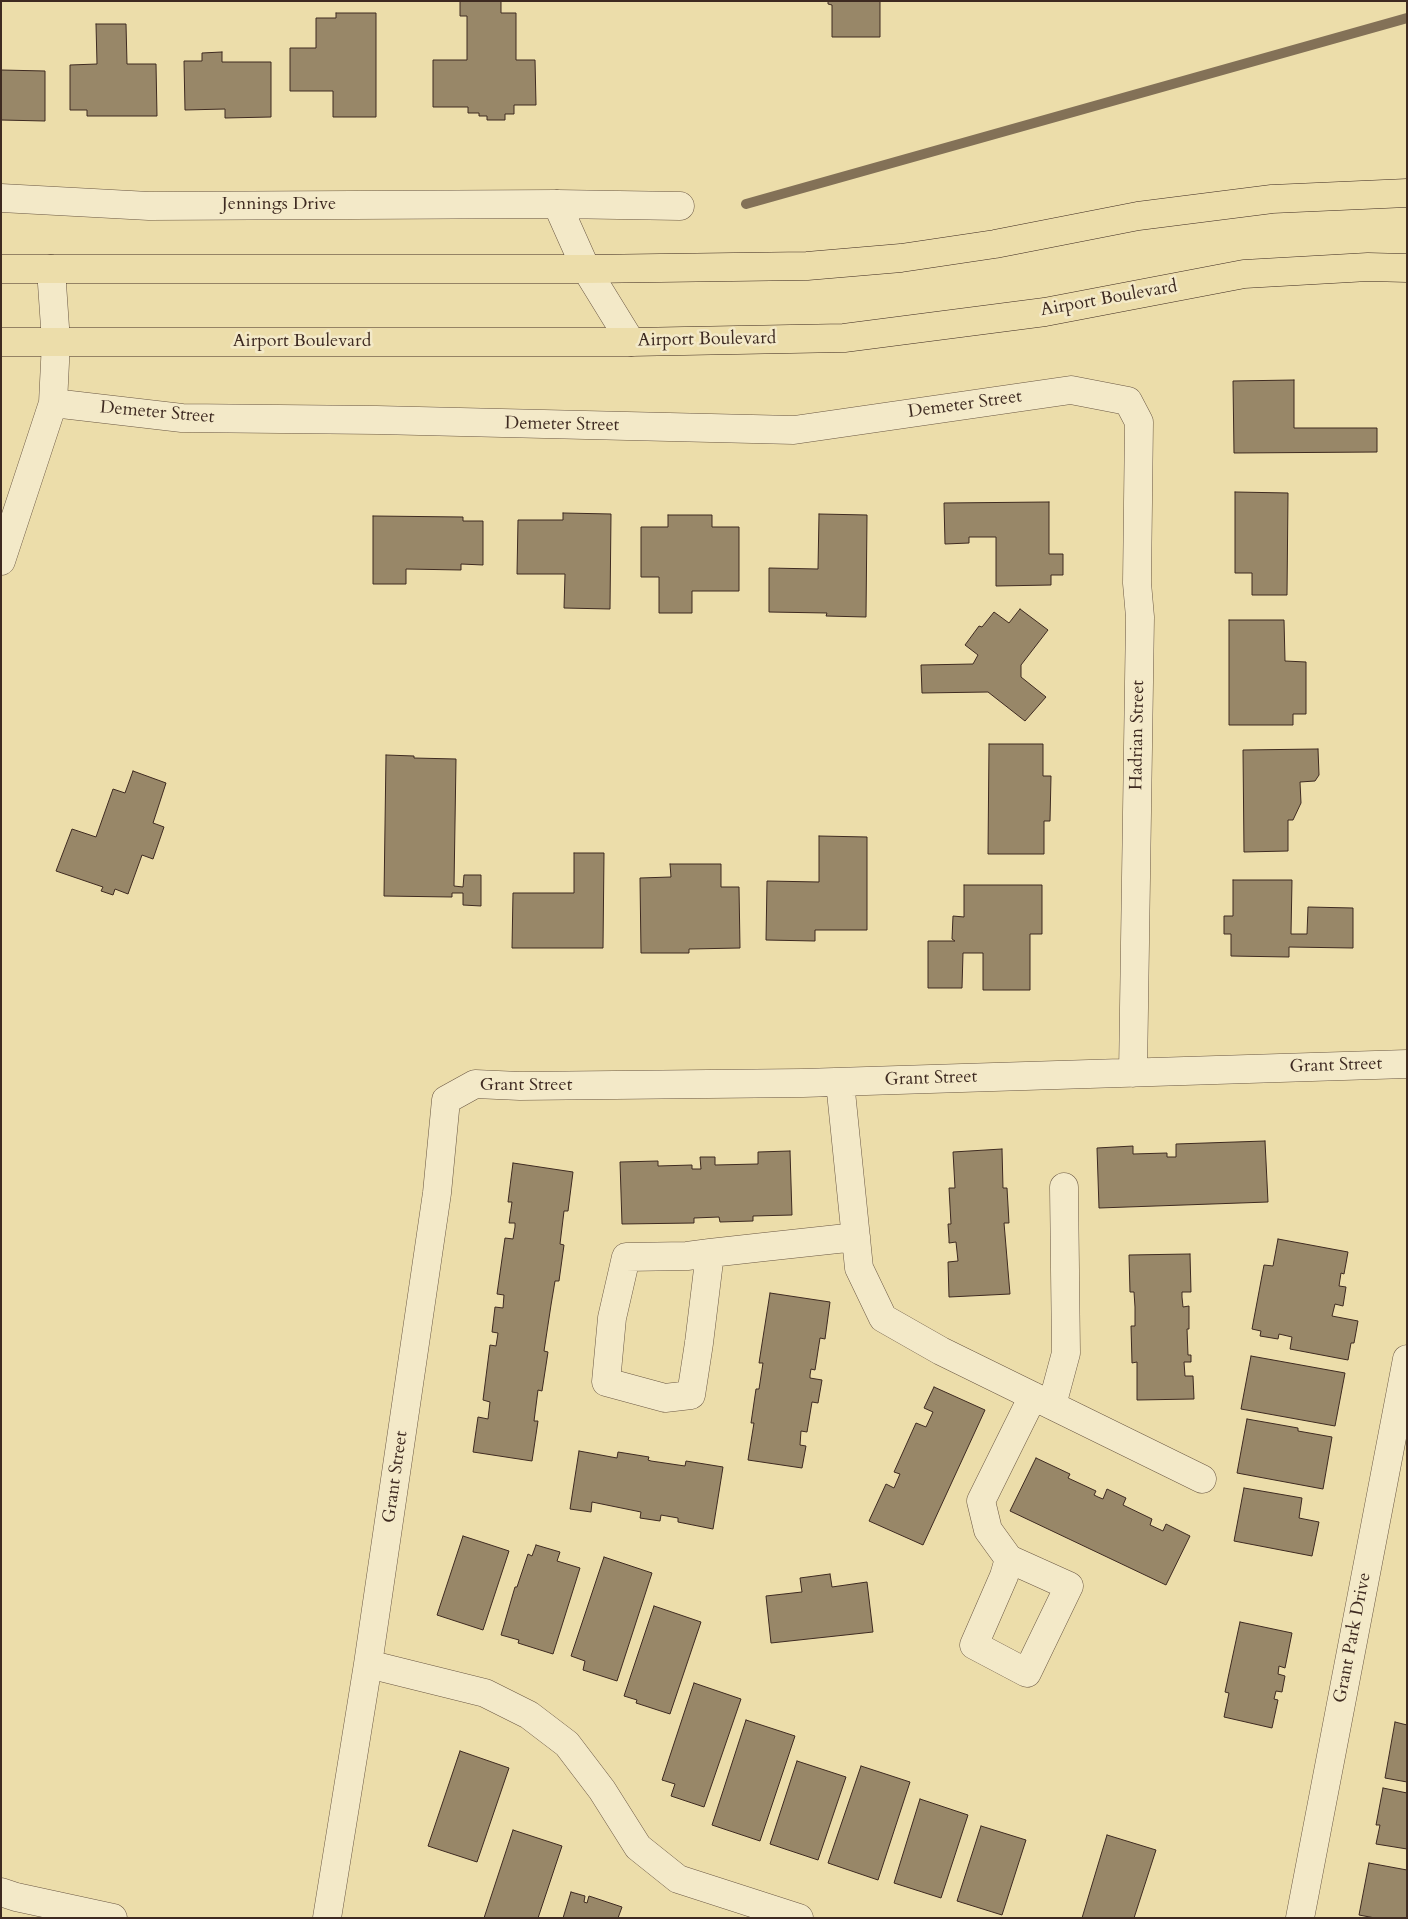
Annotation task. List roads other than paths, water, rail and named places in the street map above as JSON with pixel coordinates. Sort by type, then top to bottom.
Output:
[{"type":"main road","points":[[1,269],[806,266],[891,259],[994,244],[1138,216],[1272,198],[1407,193]]},
{"type":"main road","name":"Airport Boulevard","points":[[1,342],[630,342],[844,338],[1045,312],[1244,274],[1368,267],[1407,268]]},
{"type":"street","name":"Jennings Drive","points":[[1,198],[149,206],[557,204],[680,206]]},
{"type":"street","points":[[557,204],[586,268],[630,342]]},
{"type":"street","points":[[1,561],[53,403],[56,342],[51,268]]},
{"type":"street","name":"Demeter Street","points":[[53,403],[182,418],[377,420],[794,430],[1071,390],[1128,401]]},
{"type":"street","name":"Hadrian Street","points":[[1128,401],[1139,422],[1137,583],[1140,618],[1133,1073]]},
{"type":"street","name":"Grant Street","points":[[327,1918],[368,1664],[437,1193],[446,1100],[475,1084],[520,1086],[840,1082],[1407,1064]]},
{"type":"street","points":[[840,1082],[859,1268],[883,1318],[941,1351],[1202,1478]]},
{"type":"street","points":[[1010,1559],[988,1530],[981,1501],[1042,1400],[1066,1353],[1064,1187]]},
{"type":"street","points":[[710,1253],[691,1394],[666,1398],[606,1382],[612,1318],[626,1257],[687,1256],[710,1253],[856,1237]]},
{"type":"street","name":"Grant Park Drive","points":[[1300,1918],[1407,1358]]},
{"type":"street","points":[[368,1664],[485,1693],[529,1716],[567,1744],[602,1790],[638,1847],[678,1879],[799,1918]]},
{"type":"street","points":[[1,1892],[113,1918]]},
{"type":"waterway","points":[[746,204],[1407,18]]}]
